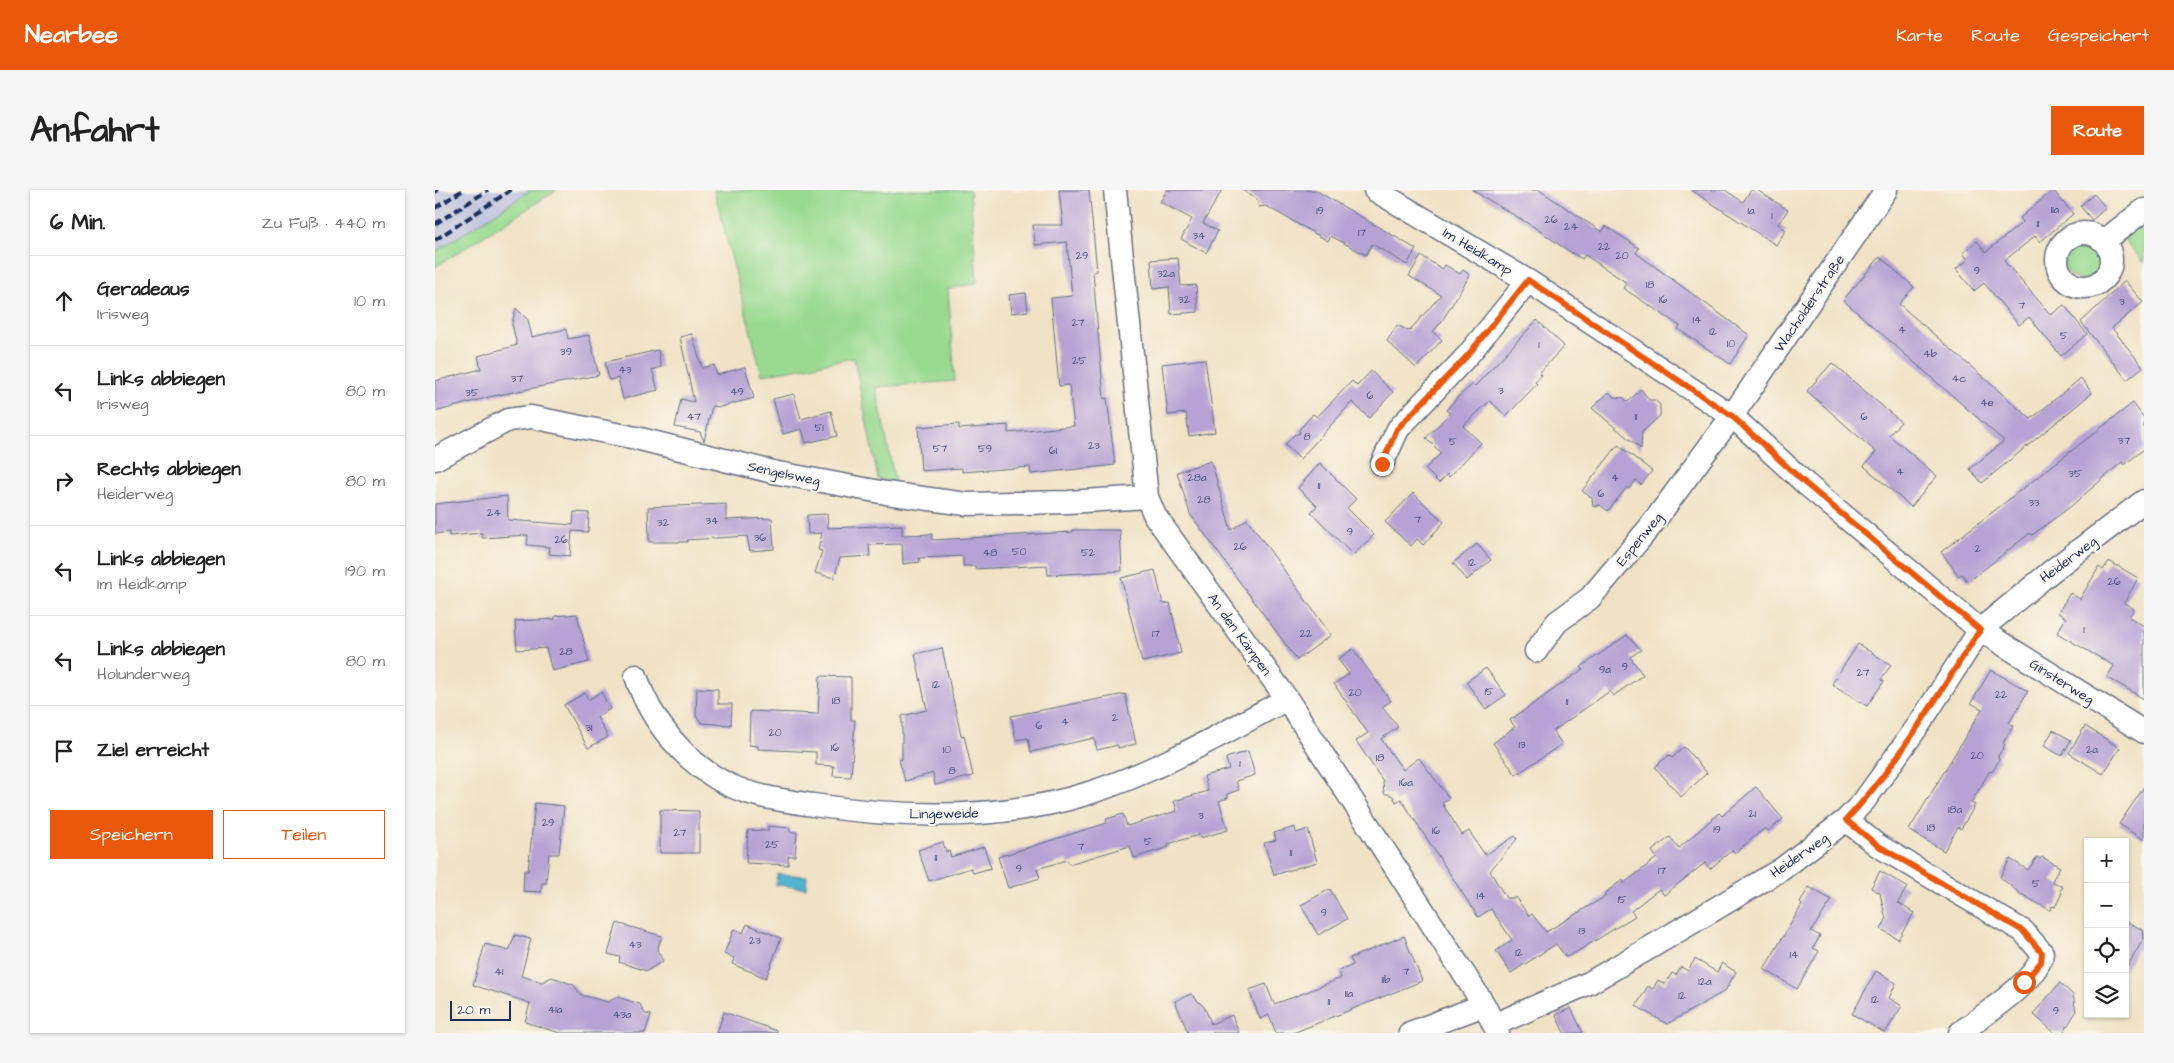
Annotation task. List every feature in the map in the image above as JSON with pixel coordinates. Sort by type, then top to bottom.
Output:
[{"type":"street","name":"An den Kämpen","points":[[1115,190],[1147,497],[1155,516],[1287,699],[1484,1005],[1496,1029]]},
{"type":"street","name":"Im Heidkamp","points":[[1375,190],[1528,280],[1732,416],[1806,484],[1980,630]]},
{"type":"street","name":"Wacholderstraße","points":[[1732,416],[1886,190]]},
{"type":"street","points":[[2104,241],[2144,210]]},
{"type":"street","points":[[1382,464],[1397,429],[1468,355],[1528,280]]},
{"type":"street","name":"Espenweg","points":[[1537,651],[1557,622],[1590,598],[1644,534],[1732,416]]},
{"type":"street","name":"Sengelsweg","points":[[435,459],[508,420],[531,417],[636,438],[773,472],[886,493],[966,504],[1068,502],[1147,497]]},
{"type":"street","name":"Heiderweg","points":[[1496,1029],[1589,983],[1643,952],[1781,869],[1846,820],[1864,801],[1920,723],[1980,630],[2053,570],[2144,501]]},
{"type":"street","name":"Ginsterweg","points":[[1980,630],[2144,732]]},
{"type":"street","name":"Lingeweide","points":[[636,676],[650,711],[662,728],[706,771],[730,785],[777,799],[869,813],[953,814],[1015,809],[1085,794],[1147,771],[1287,699]]},
{"type":"street","points":[[1846,820],[1877,845],[2023,931],[2042,953],[2041,962],[2024,982],[1959,1033]]},
{"type":"street","points":[[1410,1033],[1484,1005]]},
{"type":"shaded area","points":[[435,190],[531,190],[435,252]]},
{"type":"green space","points":[[531,190],[557,190],[435,267],[435,252]]},
{"type":"green space","points":[[714,190],[970,190],[977,283],[948,289],[955,381],[876,387],[895,482],[878,479],[854,358],[762,375]]},
{"type":"green space","points":[[2144,217],[2144,263],[2119,233]]},
{"type":"green space","points":[[2087,240],[2094,243],[2100,249],[2103,260],[2102,268],[2094,277],[2087,280],[2079,280],[2072,277],[2064,268],[2063,256],[2066,249],[2075,241]]},
{"type":"water","points":[[777,874],[807,876],[806,888],[776,885]]},
{"type":"building","points":[[1059,190],[1089,190],[1097,271],[1093,272],[1104,399],[1107,398],[1115,465],[1031,474],[1030,467],[962,472],[962,468],[921,471],[918,427],[959,424],[959,429],[1008,425],[1008,433],[1074,426],[1069,385],[1059,386],[1051,298],[1072,296],[1067,242],[1035,245],[1033,225],[1063,225]]},
{"type":"building","points":[[1167,190],[1222,190],[1203,223],[1218,231],[1206,253],[1181,239],[1192,219],[1160,202]]},
{"type":"building","points":[[1242,190],[1315,190],[1416,249],[1407,265],[1372,244],[1366,255],[1331,236],[1328,241],[1266,206],[1259,207],[1257,200]]},
{"type":"building","points":[[1472,190],[1539,190],[1602,232],[1606,226],[1639,248],[1636,253],[1749,335],[1730,364],[1678,329],[1680,326],[1623,288],[1627,283],[1585,255],[1582,259],[1567,250],[1534,227]]},
{"type":"building","points":[[1691,190],[1725,190],[1743,202],[1751,190],[1757,190],[1788,210],[1778,224],[1786,230],[1776,245]]},
{"type":"building","points":[[2053,190],[2073,214],[2040,242],[2035,236],[2004,261],[2051,315],[2064,305],[2087,334],[2061,356],[2029,317],[2019,325],[1984,283],[1974,291],[1956,269],[1968,260],[1963,253],[1977,241],[1986,252],[2023,222],[2020,218]]},
{"type":"building","points":[[2094,194],[2106,208],[2092,220],[2080,206]]},
{"type":"building","points":[[1421,256],[1443,269],[1445,265],[1460,274],[1463,270],[1470,275],[1442,321],[1433,332],[1442,340],[1416,368],[1387,341],[1397,325],[1409,331],[1441,295],[1409,276]]},
{"type":"building","points":[[1880,257],[1914,287],[1899,304],[2031,419],[2081,378],[2092,393],[1982,483],[1970,469],[2004,441],[1843,300]]},
{"type":"building","points":[[1178,258],[1181,286],[1196,285],[1198,312],[1171,314],[1169,287],[1153,289],[1151,260]]},
{"type":"building","points":[[2125,281],[2143,302],[2112,328],[2143,367],[2127,380],[2081,322]]},
{"type":"building","points":[[1026,293],[1028,311],[1011,313],[1009,295]]},
{"type":"building","points":[[516,308],[528,320],[532,337],[566,329],[568,339],[589,335],[599,375],[493,396],[435,412],[435,381],[481,369],[478,356],[517,345],[512,324]]},
{"type":"building","points":[[1537,320],[1564,346],[1539,373],[1541,375],[1535,382],[1537,384],[1506,416],[1490,401],[1463,426],[1481,443],[1449,477],[1447,474],[1439,483],[1425,469],[1441,453],[1426,438],[1450,413],[1446,410],[1459,396],[1473,384],[1475,386]]},
{"type":"building","points":[[692,334],[702,368],[714,365],[717,375],[745,367],[754,398],[720,407],[712,406],[704,441],[700,432],[675,427],[681,399],[694,402],[680,337]]},
{"type":"building","points":[[658,350],[661,367],[652,370],[658,390],[623,399],[618,378],[609,380],[605,362]]},
{"type":"building","points":[[1205,359],[1215,432],[1189,436],[1186,413],[1168,415],[1162,364]]},
{"type":"building","points":[[1832,363],[1901,422],[1889,435],[1937,476],[1911,507],[1864,466],[1876,452],[1807,391]]},
{"type":"building","points":[[1371,371],[1393,392],[1369,418],[1352,402],[1300,459],[1285,445],[1294,435],[1300,433],[1299,430],[1313,414],[1317,417],[1352,381],[1357,386]]},
{"type":"building","points":[[1641,389],[1649,400],[1655,400],[1660,405],[1660,416],[1642,432],[1641,449],[1592,408],[1609,392],[1614,397],[1624,398],[1628,402]]},
{"type":"building","points":[[794,394],[801,419],[831,411],[837,436],[806,443],[802,429],[783,434],[773,399]]},
{"type":"building","points":[[2133,403],[2144,418],[2144,449],[2124,465],[2122,462],[2070,507],[2032,535],[2030,533],[1968,582],[1962,574],[1959,576],[1941,552]]},
{"type":"building","points":[[1618,445],[1652,471],[1641,485],[1636,480],[1629,489],[1627,487],[1608,511],[1600,505],[1593,507],[1592,498],[1582,491]]},
{"type":"building","points":[[1211,461],[1231,530],[1247,519],[1331,635],[1297,660],[1190,514],[1177,472]]},
{"type":"building","points":[[1320,463],[1356,499],[1347,508],[1374,535],[1353,555],[1311,512],[1317,506],[1298,488]]},
{"type":"building","points":[[1413,493],[1444,522],[1423,545],[1417,539],[1411,546],[1385,522]]},
{"type":"building","points":[[507,496],[508,520],[573,525],[574,512],[589,513],[588,532],[572,531],[570,556],[549,554],[550,547],[527,545],[528,535],[482,538],[482,533],[449,536],[449,532],[435,534],[435,504]]},
{"type":"building","points":[[726,504],[726,520],[772,518],[774,549],[750,551],[747,536],[687,540],[687,542],[649,542],[648,507]]},
{"type":"building","points":[[827,514],[828,528],[902,525],[902,535],[932,534],[932,540],[1073,532],[1073,530],[1120,530],[1122,571],[1048,575],[1047,565],[975,569],[975,566],[963,566],[963,556],[919,558],[920,562],[903,564],[902,544],[869,545],[870,556],[840,558],[834,578],[815,573],[822,551],[818,550],[822,533],[808,534],[807,515]]},
{"type":"building","points":[[1477,544],[1491,560],[1467,580],[1453,563]]},
{"type":"building","points":[[2109,561],[2138,578],[2124,603],[2134,609],[2129,617],[2144,626],[2144,699],[2107,677],[2114,666],[2057,633],[2066,618],[2058,613],[2070,593],[2080,599],[2099,567],[2103,570]]},
{"type":"building","points":[[1155,570],[1163,604],[1170,603],[1181,653],[1142,662],[1121,578]]},
{"type":"building","points":[[577,614],[589,662],[552,671],[546,648],[517,650],[515,621],[555,619],[555,616]]},
{"type":"building","points":[[1627,635],[1641,650],[1630,657],[1643,675],[1613,696],[1610,691],[1553,731],[1562,744],[1516,775],[1493,743],[1515,727],[1510,720],[1583,669],[1581,667]]},
{"type":"building","points":[[1858,644],[1891,665],[1881,680],[1884,681],[1867,706],[1832,684]]},
{"type":"building","points":[[942,648],[961,736],[964,735],[973,776],[935,785],[933,773],[905,781],[899,760],[902,759],[902,716],[927,710],[915,654]]},
{"type":"building","points":[[1353,649],[1391,701],[1382,707],[1398,727],[1381,739],[1403,770],[1419,758],[1449,798],[1442,803],[1462,835],[1469,831],[1485,855],[1515,836],[1517,839],[1490,871],[1506,898],[1516,898],[1529,916],[1532,914],[1546,932],[1606,896],[1604,894],[1622,880],[1624,883],[1657,858],[1652,851],[1670,837],[1679,848],[1719,813],[1722,816],[1756,787],[1783,819],[1768,831],[1765,828],[1735,853],[1732,850],[1710,869],[1705,863],[1664,895],[1659,889],[1631,911],[1635,916],[1575,953],[1566,957],[1556,944],[1511,973],[1496,951],[1512,940],[1491,909],[1478,917],[1401,799],[1396,802],[1393,796],[1384,793],[1383,781],[1356,741],[1368,733],[1334,684],[1349,674],[1338,659]]},
{"type":"building","points":[[1486,668],[1506,695],[1486,709],[1466,682]]},
{"type":"building","points":[[1991,670],[2028,691],[2009,723],[2013,726],[2003,743],[2005,745],[1998,756],[1999,760],[1993,771],[1989,772],[1971,803],[1975,805],[1961,829],[1958,827],[1944,851],[1909,830],[1982,709],[1971,703]]},
{"type":"building","points":[[820,676],[851,677],[851,720],[855,720],[851,777],[833,776],[834,766],[816,765],[816,752],[758,749],[758,746],[749,745],[750,711],[818,714]]},
{"type":"building","points":[[697,688],[718,689],[718,704],[732,704],[731,725],[702,723],[696,716]]},
{"type":"building","points":[[601,692],[610,709],[597,717],[608,737],[588,748],[564,705],[585,693],[588,700]]},
{"type":"building","points":[[1125,694],[1136,744],[1118,748],[1118,745],[1097,750],[1094,738],[1031,752],[1028,738],[1016,740],[1011,716]]},
{"type":"building","points":[[2085,726],[2120,748],[2103,774],[2069,753]]},
{"type":"building","points":[[2053,730],[2071,740],[2062,756],[2044,746]]},
{"type":"building","points":[[1684,747],[1707,773],[1681,797],[1655,767],[1669,755],[1672,758]]},
{"type":"building","points":[[1248,751],[1255,775],[1236,781],[1239,790],[1227,794],[1228,798],[1219,801],[1228,830],[1200,838],[1199,835],[1168,844],[1169,847],[1134,858],[1130,846],[1069,864],[1067,860],[1037,869],[1040,878],[1008,888],[998,857],[1107,823],[1106,819],[1123,814],[1127,826],[1177,811],[1174,801],[1208,791],[1204,776],[1229,769],[1226,758]]},
{"type":"building","points":[[2144,787],[2144,840],[2119,824]]},
{"type":"building","points":[[535,803],[564,806],[559,854],[549,854],[546,883],[542,883],[541,892],[523,891],[524,871],[528,871]]},
{"type":"building","points":[[660,810],[699,811],[699,853],[660,853]]},
{"type":"building","points":[[768,826],[790,828],[790,832],[797,832],[795,856],[788,856],[788,865],[746,863],[748,830],[768,831]]},
{"type":"building","points":[[1295,827],[1296,833],[1308,829],[1317,862],[1274,875],[1264,843],[1276,840],[1274,833]]},
{"type":"building","points":[[943,842],[946,852],[949,851],[951,857],[984,847],[991,868],[973,873],[971,868],[929,881],[918,850]]},
{"type":"building","points":[[2037,857],[2040,859],[2042,857],[2060,867],[2052,881],[2063,887],[2060,891],[2062,893],[2055,907],[2052,906],[2050,910],[2019,893],[2000,877],[2010,859],[2028,870]]},
{"type":"building","points":[[1880,871],[1907,887],[1898,903],[1914,913],[1898,939],[1881,929],[1886,920],[1880,893],[1871,888]]},
{"type":"building","points":[[1809,887],[1832,900],[1811,931],[1820,936],[1813,948],[1819,951],[1797,989],[1764,969],[1802,905],[1800,903]]},
{"type":"building","points":[[1330,889],[1347,919],[1318,935],[1301,905]]},
{"type":"building","points":[[617,923],[662,936],[657,950],[663,961],[647,971],[619,962],[620,957],[608,954]]},
{"type":"building","points":[[2129,923],[2143,930],[2144,938],[2129,963]]},
{"type":"building","points":[[747,924],[781,938],[766,978],[732,964],[734,958],[724,954],[734,929],[743,933]]},
{"type":"building","points":[[515,935],[531,939],[521,976],[542,982],[552,977],[574,985],[580,994],[585,996],[608,1002],[617,997],[640,1004],[645,1014],[651,1015],[645,1033],[560,1033],[525,1022],[530,1003],[473,985],[485,944],[509,951]]},
{"type":"building","points":[[1404,936],[1422,981],[1293,1033],[1276,1033],[1269,1015],[1260,1019],[1249,990],[1266,984],[1274,1004],[1341,978],[1339,971],[1353,965],[1350,958]]},
{"type":"building","points":[[1695,959],[1717,972],[1722,963],[1736,972],[1725,991],[1667,1024],[1636,1006],[1648,986],[1653,989],[1658,980],[1665,984],[1672,973],[1676,975],[1681,967],[1688,971]]},
{"type":"building","points":[[1876,971],[1896,983],[1889,998],[1902,1006],[1885,1033],[1852,1014]]},
{"type":"building","points":[[2060,983],[2073,995],[2076,1012],[2063,1033],[2055,1033],[2033,1014]]},
{"type":"building","points":[[1191,994],[1205,1008],[1211,1024],[1232,1015],[1239,1033],[1188,1033],[1175,1001]]},
{"type":"building","points":[[1571,1008],[1583,1033],[1564,1033],[1556,1015]]},
{"type":"building","points":[[724,1012],[777,1031],[777,1033],[717,1033]]},
{"type":"railway","points":[[435,208],[463,190]]},
{"type":"railway","points":[[435,224],[488,190]]},
{"type":"railway","points":[[435,240],[511,190]]},
{"type":"route","points":[[1382,464],[1397,429],[1468,355],[1528,280],[1732,416],[1806,484],[1943,601],[1980,630],[1920,723],[1864,801],[1846,820],[1877,845],[2023,931],[2035,942],[2042,953],[2041,962],[2024,982]]}]
